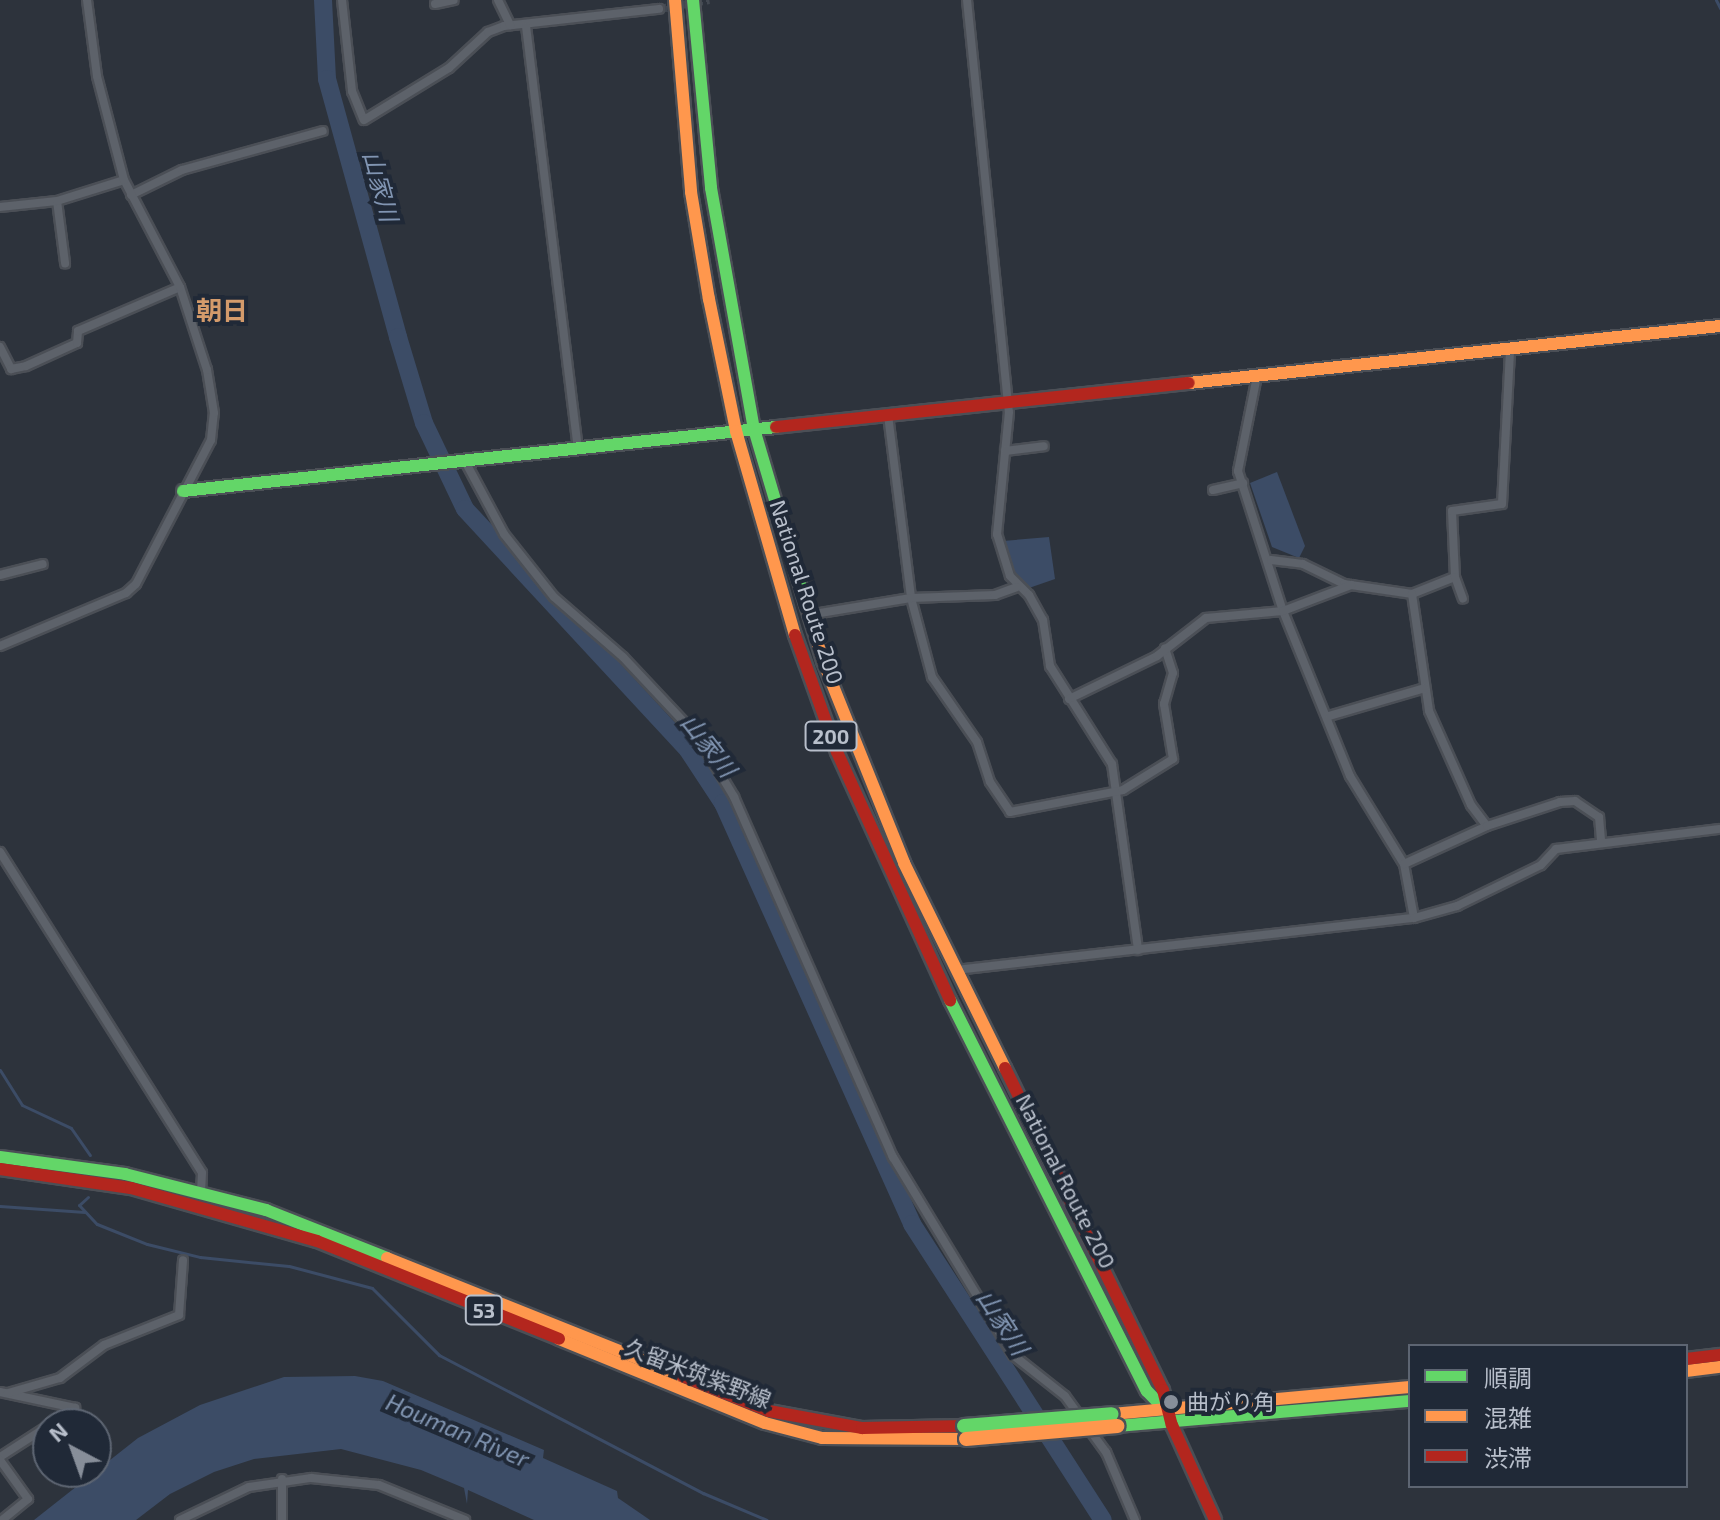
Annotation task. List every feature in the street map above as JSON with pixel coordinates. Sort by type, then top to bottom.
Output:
[{"type":"main road","name":"National Route 200","points":[[675,0],[691,192],[736,431],[795,636],[837,752],[888,871],[1139,1377],[1169,1418]]},
{"type":"main road","name":"National Route 200","points":[[693,0],[711,188],[754,429],[807,616],[856,750],[956,970],[1163,1390],[1169,1418],[1215,1520]]},
{"type":"main road","points":[[183,491],[1720,326]]},
{"type":"main road","name":"久留米筑紫野線","points":[[0,1157],[201,1190],[379,1251],[769,1411],[862,1428],[965,1432]]},
{"type":"main road","name":"久留米筑紫野線","points":[[0,1169],[131,1188],[304,1236],[765,1423],[836,1439],[908,1443],[965,1432],[1408,1401]]},
{"type":"main road","points":[[1688,1359],[1720,1355]]},
{"type":"main road","points":[[1688,1371],[1720,1367]]},
{"type":"main road","name":"久留米筑紫野線","points":[[1169,1418],[1408,1387]]},
{"type":"street","points":[[0,644],[126,593],[145,571],[211,440],[214,413],[207,370],[180,287],[124,180],[97,76],[87,0]]},
{"type":"street","points":[[342,0],[352,91],[364,120],[449,68],[488,32],[510,25],[526,26],[659,9]]},
{"type":"street","points":[[435,4],[454,0]]},
{"type":"street","points":[[498,0],[510,25]]},
{"type":"street","points":[[967,0],[1007,403],[997,534],[1003,561],[1017,587],[1034,602],[1050,666],[1112,764],[1138,950]]},
{"type":"street","points":[[526,26],[578,449]]},
{"type":"street","points":[[131,195],[182,170],[323,131]]},
{"type":"street","points":[[0,207],[57,201],[124,180]]},
{"type":"street","points":[[57,201],[65,263]]},
{"type":"street","points":[[0,347],[11,369],[26,366],[77,343],[78,331],[180,287]]},
{"type":"street","points":[[1463,599],[1455,577],[1452,511],[1502,504],[1510,350]]},
{"type":"street","points":[[1257,376],[1238,471],[1271,560],[1283,611],[1329,716],[1350,776],[1404,864],[1414,918]]},
{"type":"street","points":[[888,415],[911,598],[932,677],[977,742],[990,782],[1010,812],[1117,791],[1173,759],[1164,704],[1173,673],[1165,648]]},
{"type":"street","points":[[1005,451],[1044,446]]},
{"type":"street","points":[[466,463],[504,534],[554,597],[623,657],[698,737],[734,797],[893,1157],[1013,1355],[1065,1396],[1106,1452],[1135,1520]]},
{"type":"street","points":[[1213,490],[1243,483]]},
{"type":"street","points":[[1271,560],[1303,564],[1351,585],[1412,594],[1455,577]]},
{"type":"street","points":[[0,575],[43,564]]},
{"type":"street","points":[[1069,699],[1165,648],[1206,618],[1283,611],[1351,585]]},
{"type":"street","points":[[807,616],[911,598],[995,595],[1017,587]]},
{"type":"street","points":[[1412,594],[1425,688],[1438,737],[1471,805],[1487,826]]},
{"type":"street","points":[[1329,716],[1425,688]]},
{"type":"street","points":[[1404,864],[1487,826],[1575,801],[1599,817],[1601,842]]},
{"type":"street","points":[[956,970],[1414,918],[1457,906],[1541,865],[1556,849],[1720,829]]},
{"type":"street","points":[[0,852],[202,1173],[201,1190]]},
{"type":"street","points":[[4,1392],[60,1378],[104,1345],[179,1315],[183,1260]]},
{"type":"street","points":[[4,1392],[75,1408]]},
{"type":"street","points":[[2,1520],[28,1499],[0,1459],[32,1437]]},
{"type":"street","points":[[180,1520],[219,1498],[282,1479],[338,1478],[379,1485],[465,1520]]},
{"type":"street","points":[[282,1479],[282,1520]]},
{"type":"water","points":[[1277,472],[1305,546],[1299,558],[1272,547],[1250,483]]},
{"type":"water","points":[[1049,537],[1055,579],[1029,588],[1013,572],[1003,541]]},
{"type":"water","name":"Houman River","points":[[355,1376],[383,1381],[544,1450],[543,1458],[617,1491],[618,1498],[650,1520],[534,1520],[468,1490],[467,1504],[464,1488],[421,1470],[341,1449],[254,1459],[214,1472],[170,1494],[136,1520],[34,1520],[75,1488],[112,1488],[112,1458],[138,1438],[200,1405],[284,1377]]},
{"type":"waterway","name":"山家川","points":[[323,0],[327,79],[398,337],[424,423],[465,509],[688,750],[723,803],[912,1224],[1103,1520]]},
{"type":"waterway","points":[[1716,0],[1720,8]]},
{"type":"waterway","points":[[0,1070],[22,1105],[71,1128],[90,1155]]},
{"type":"waterway","points":[[88,1197],[79,1205],[97,1224],[147,1244],[200,1257],[289,1266],[372,1288],[439,1355],[703,1493],[767,1520]]},
{"type":"waterway","points":[[0,1206],[85,1212]]},
{"type":"tunnel","points":[[659,9],[709,0]]},
{"type":"traffic: fast","points":[[693,0],[711,188],[754,429],[803,594]]},
{"type":"traffic: fast","points":[[183,491],[776,427]]},
{"type":"traffic: fast","points":[[950,1000],[1147,1391],[1166,1411]]},
{"type":"traffic: fast","points":[[0,1157],[125,1174],[266,1210],[387,1258]]},
{"type":"traffic: fast","points":[[1117,1426],[1408,1401]]},
{"type":"traffic: fast","points":[[964,1426],[1112,1414]]},
{"type":"traffic: slow","points":[[675,0],[691,192],[709,299],[736,431],[795,635]]},
{"type":"traffic: slow","points":[[1189,383],[1720,326]]},
{"type":"traffic: slow","points":[[803,594],[823,661],[904,863],[1005,1068]]},
{"type":"traffic: slow","points":[[387,1258],[682,1376]]},
{"type":"traffic: slow","points":[[559,1339],[765,1423],[822,1438],[966,1439]]},
{"type":"traffic: slow","points":[[1688,1371],[1720,1367]]},
{"type":"traffic: slow","points":[[1112,1414],[1408,1387]]},
{"type":"traffic: slow","points":[[966,1439],[1117,1426]]},
{"type":"traffic: jam","points":[[776,427],[1189,383]]},
{"type":"traffic: jam","points":[[795,635],[837,752],[950,1000]]},
{"type":"traffic: jam","points":[[1005,1068],[1163,1390],[1172,1425],[1215,1520]]},
{"type":"traffic: jam","points":[[0,1169],[131,1188],[317,1241],[559,1339]]},
{"type":"traffic: jam","points":[[1688,1359],[1720,1355]]},
{"type":"traffic: jam","points":[[682,1376],[769,1411],[862,1428],[964,1426]]},
{"type":"place","name":"曲がり角","points":[[1171,1402]]},
{"type":"district","name":"朝日","points":[[222,310]]}]
